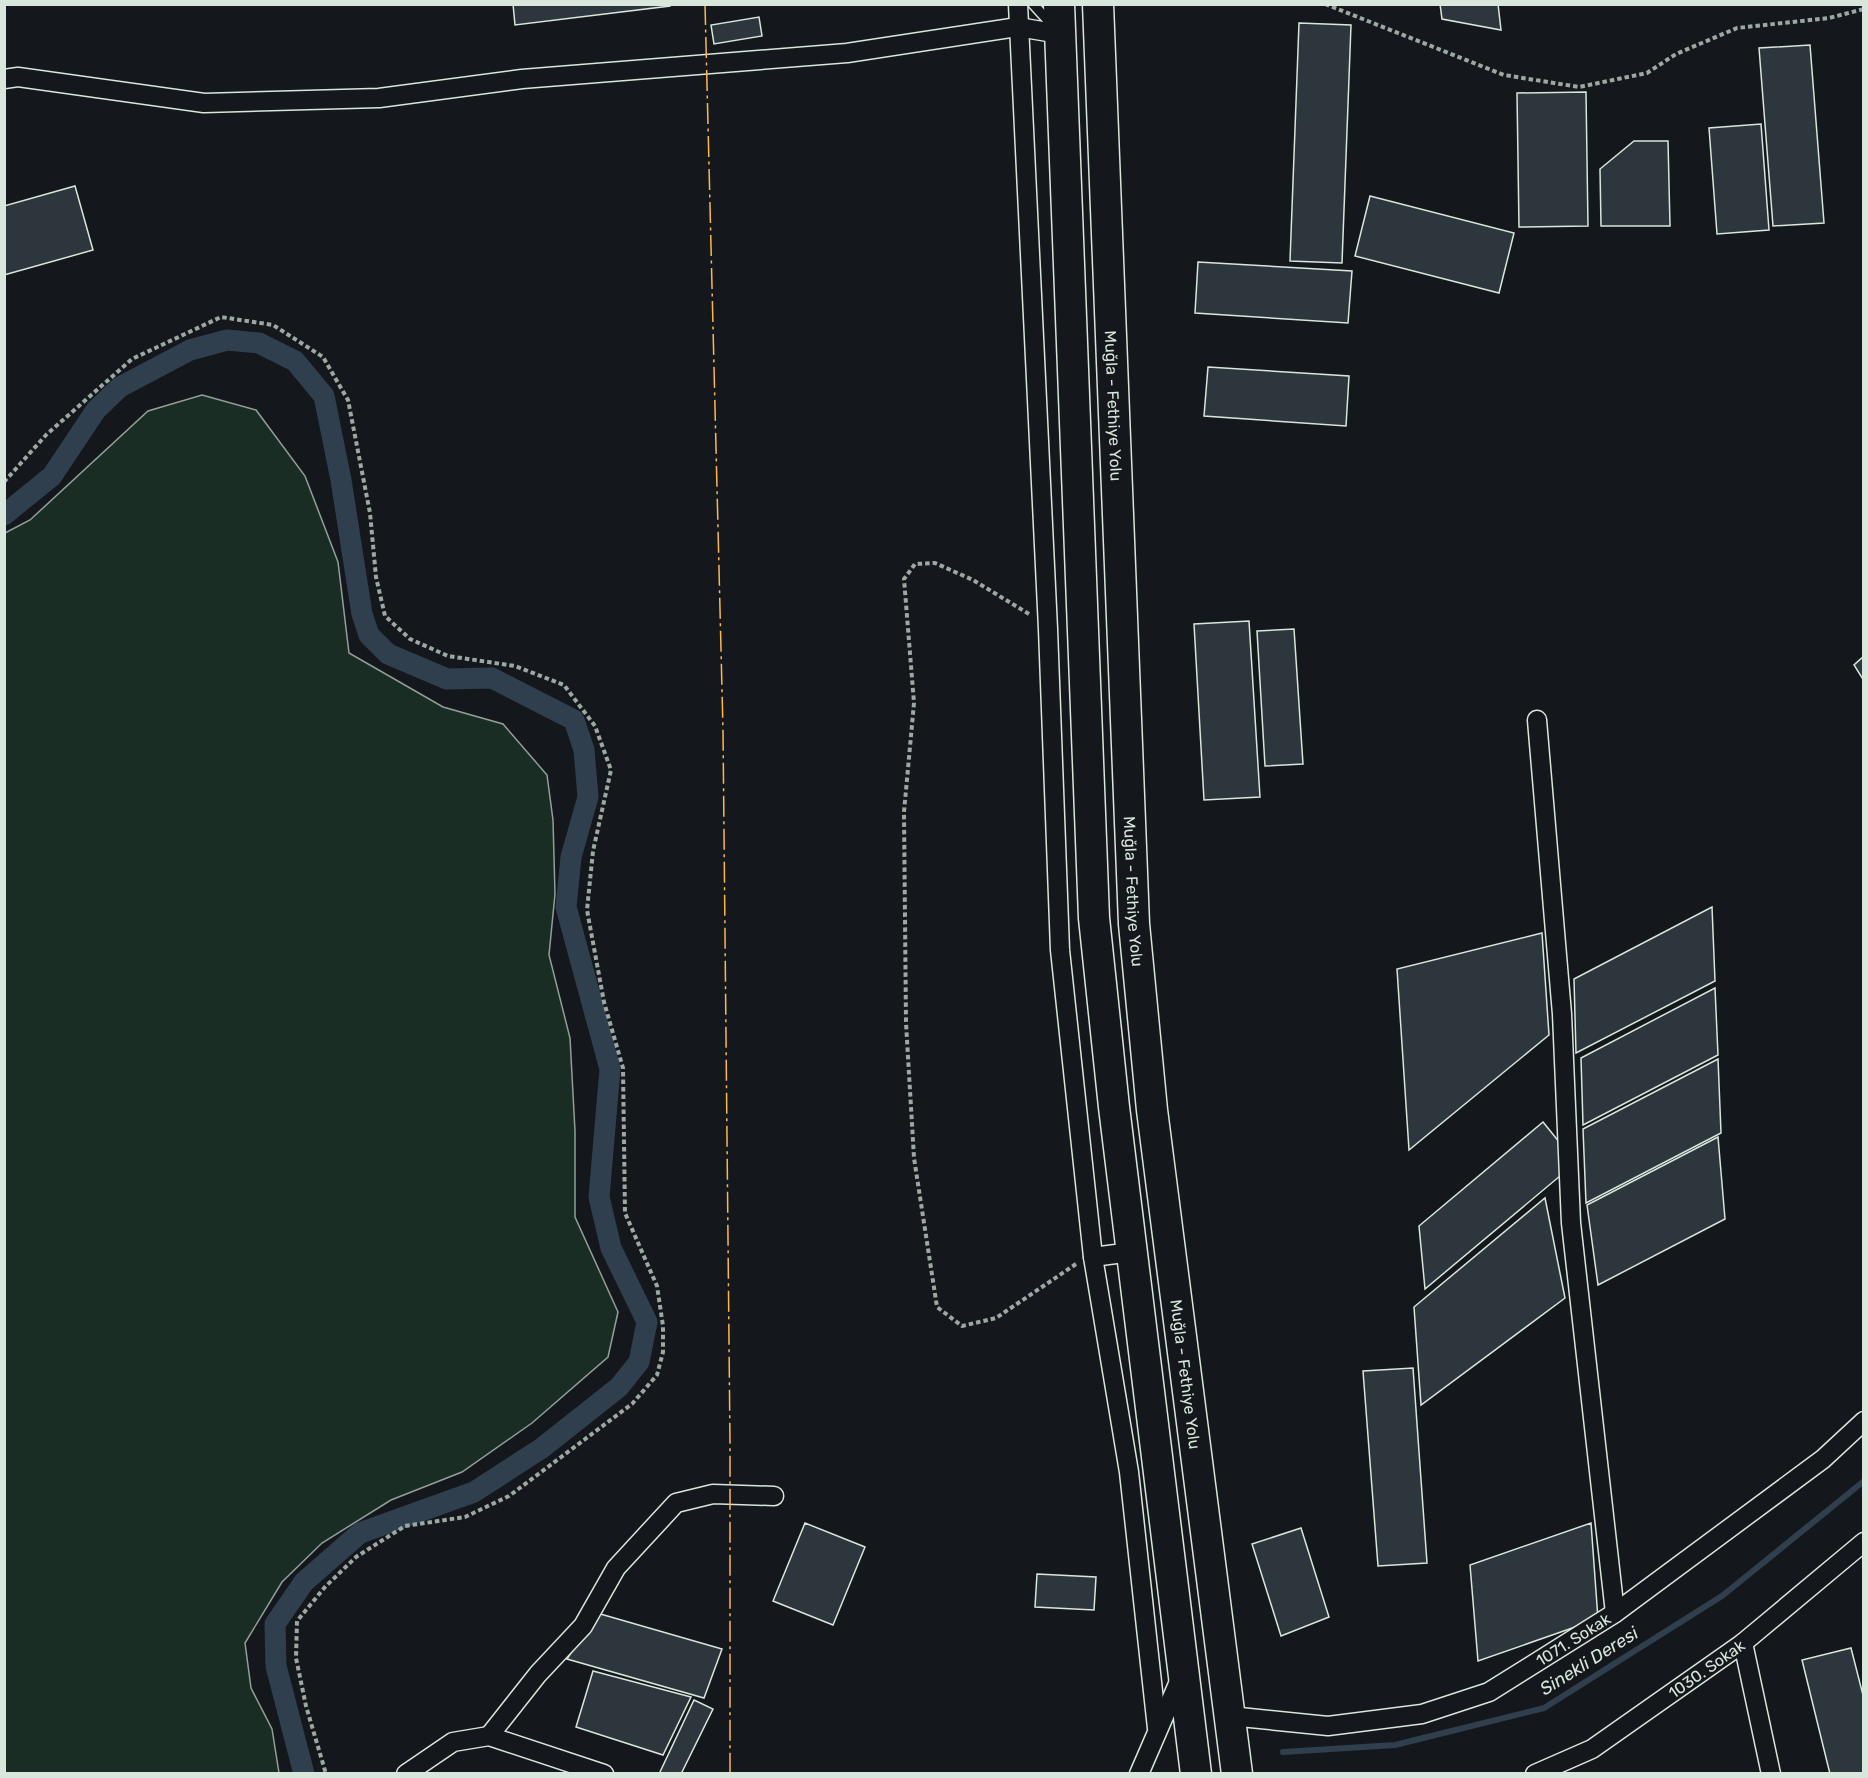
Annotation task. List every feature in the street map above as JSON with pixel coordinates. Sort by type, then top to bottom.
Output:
[{"type":"highway","points":[[1059,4],[1094,918],[1131,1252],[1196,1773]]},
{"type":"highway","name":"Muğla - Fethiye Yolu","points":[[1098,4],[1134,924],[1152,1110],[1237,1773]]},
{"type":"street","points":[[1018,4],[1048,629],[1060,950],[1093,1257],[1129,1472],[1157,1728]]},
{"type":"street","points":[[4,79],[18,77],[204,103],[379,98],[522,79],[847,53],[1018,27],[1060,34]]},
{"type":"street","points":[[1537,720],[1562,1014],[1571,1223],[1615,1612]]},
{"type":"street","points":[[1093,1257],[1131,1252]]},
{"type":"street","name":"1071. Sokak","points":[[1230,1716],[1328,1726],[1422,1714],[1490,1692],[1615,1612],[1823,1460],[1863,1421]]},
{"type":"street","points":[[489,1736],[538,1674],[583,1626],[616,1568],[676,1503],[713,1494],[774,1496]]},
{"type":"street","name":"1030. Sokak","points":[[1535,1773],[1592,1749],[1743,1643],[1863,1542]]},
{"type":"street","points":[[1743,1643],[1771,1773]]},
{"type":"street","points":[[1139,1773],[1183,1672]]},
{"type":"street","points":[[406,1773],[453,1742],[489,1736],[604,1773]]},
{"type":"lane","points":[[1033,4],[1060,34]]},
{"type":"path","points":[[1325,4],[1504,75],[1579,87],[1647,73],[1676,54],[1737,28],[1828,18],[1863,9]]},
{"type":"path","points":[[4,482],[46,435],[132,360],[221,316],[273,325],[323,357],[348,400],[370,513],[376,577],[385,616],[410,639],[448,656],[515,666],[564,685],[595,726],[611,770],[593,851],[587,910],[604,1002],[623,1068],[625,1213],[657,1286],[663,1326],[663,1352],[657,1375],[632,1404],[509,1496],[465,1517],[405,1526],[356,1557],[325,1587],[297,1621],[296,1658],[306,1706],[326,1773]]},
{"type":"path","points":[[1048,629],[1020,608],[973,580],[935,563],[915,564],[904,579],[914,703],[904,812],[906,1023],[914,1158],[937,1307],[962,1326],[996,1318],[1077,1264],[1093,1257]]},
{"type":"green space","points":[[202,395],[256,410],[305,476],[338,562],[349,653],[443,707],[503,724],[547,775],[553,820],[555,894],[549,955],[570,1038],[575,1131],[575,1217],[618,1312],[608,1357],[532,1423],[462,1472],[391,1500],[322,1543],[282,1582],[245,1643],[251,1688],[272,1729],[279,1773],[5,1773],[5,533],[30,520],[148,411]]},
{"type":"building","points":[[513,4],[670,4],[670,6],[515,25]]},
{"type":"building","points":[[1440,4],[1498,4],[1501,30],[1442,19]]},
{"type":"building","points":[[759,17],[762,36],[714,44],[711,25]]},
{"type":"building","points":[[1299,23],[1351,25],[1342,263],[1290,261]]},
{"type":"building","points":[[1810,45],[1824,223],[1773,226],[1759,48]]},
{"type":"building","points":[[1586,92],[1588,226],[1519,227],[1517,93]]},
{"type":"building","points":[[1761,124],[1769,230],[1717,234],[1709,128]]},
{"type":"building","points":[[1634,141],[1668,141],[1670,226],[1601,226],[1600,169]]},
{"type":"building","points":[[75,186],[93,250],[4,275],[4,206]]},
{"type":"building","points":[[1370,196],[1514,233],[1499,293],[1355,256]]},
{"type":"building","points":[[1198,262],[1352,271],[1348,323],[1195,313]]},
{"type":"building","points":[[1208,367],[1349,376],[1346,426],[1204,416]]},
{"type":"building","points":[[1249,621],[1260,797],[1204,800],[1194,624]]},
{"type":"building","points":[[1294,629],[1303,764],[1265,766],[1257,631]]},
{"type":"building","points":[[1864,656],[1864,681],[1854,665]]},
{"type":"building","points":[[1712,907],[1715,981],[1576,1053],[1574,979]]},
{"type":"building","points":[[1542,933],[1549,1035],[1409,1150],[1397,969]]},
{"type":"building","points":[[1715,988],[1718,1055],[1583,1125],[1581,1058]]},
{"type":"building","points":[[1718,1059],[1721,1133],[1586,1203],[1583,1129]]},
{"type":"building","points":[[1543,1122],[1560,1143],[1560,1176],[1425,1289],[1419,1226]]},
{"type":"building","points":[[1718,1137],[1725,1219],[1598,1285],[1587,1205]]},
{"type":"building","points":[[1545,1198],[1565,1298],[1421,1405],[1414,1307]]},
{"type":"building","points":[[1413,1368],[1427,1563],[1378,1566],[1363,1371]]},
{"type":"building","points":[[805,1523],[865,1547],[833,1625],[773,1601]]},
{"type":"building","points":[[1591,1523],[1598,1619],[1478,1661],[1470,1565]]},
{"type":"building","points":[[1301,1528],[1329,1617],[1281,1636],[1252,1544]]},
{"type":"building","points":[[1037,1574],[1096,1577],[1094,1610],[1035,1607]]},
{"type":"building","points":[[597,1613],[722,1649],[704,1698],[567,1659]]},
{"type":"building","points":[[1851,1648],[1864,1699],[1864,1774],[1830,1774],[1802,1660]]},
{"type":"building","points":[[593,1671],[691,1697],[663,1755],[576,1727]]},
{"type":"building","points":[[694,1700],[713,1709],[681,1774],[663,1774],[660,1772]]},
{"type":"waterway","points":[[4,515],[52,476],[96,410],[120,387],[190,350],[227,340],[259,343],[295,361],[324,396],[341,480],[362,614],[369,635],[388,654],[447,679],[492,678],[574,720],[584,750],[588,797],[571,857],[566,907],[610,1069],[599,1197],[611,1248],[647,1322],[639,1362],[619,1387],[542,1448],[474,1492],[360,1533],[304,1582],[275,1624],[276,1666],[304,1774]]},
{"type":"waterway","name":"Sinekli Deresi","points":[[1283,1752],[1395,1745],[1544,1708],[1722,1596],[1864,1481]]},
{"type":"power","points":[[705,4],[723,730],[730,1443],[730,1774]]}]
